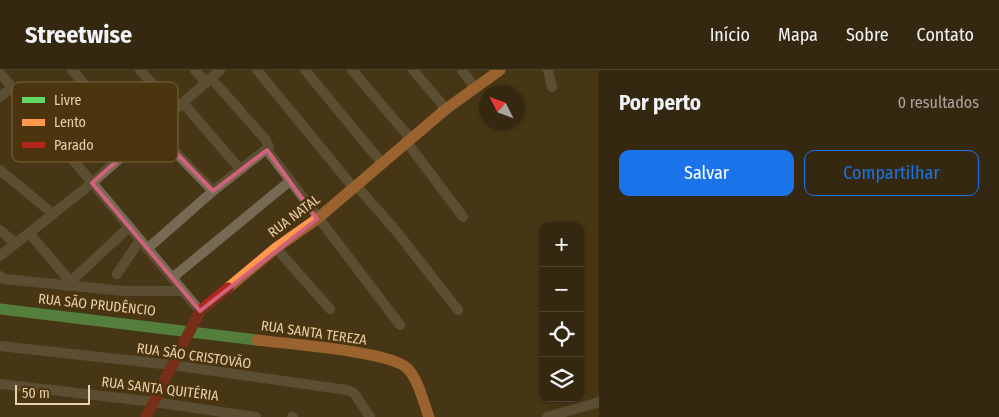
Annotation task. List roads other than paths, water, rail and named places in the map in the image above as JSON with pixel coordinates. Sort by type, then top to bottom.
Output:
[{"type":"street","points":[[72,70],[82,82]]},
{"type":"street","points":[[140,70],[153,82]]},
{"type":"street","points":[[147,249],[213,191],[269,147],[266,140],[232,100],[196,70]]},
{"type":"street","points":[[220,70],[179,106],[240,169]]},
{"type":"street","points":[[257,70],[354,186],[397,232],[458,310]]},
{"type":"street","points":[[305,70],[381,162]]},
{"type":"street","points":[[352,70],[408,140],[463,217]]},
{"type":"street","points":[[413,70],[446,109]]},
{"type":"street","points":[[462,70],[474,87]]},
{"type":"street","name":"RUA NATAL","points":[[146,417],[200,311],[276,248],[317,219],[381,162],[446,109],[500,70]]},
{"type":"street","points":[[548,70],[552,87]]},
{"type":"street","points":[[0,73],[12,87],[0,97]]},
{"type":"street","points":[[267,150],[317,219],[400,325]]},
{"type":"street","points":[[178,155],[213,191]]},
{"type":"street","points":[[74,162],[200,311]]},
{"type":"street","points":[[0,256],[116,162]]},
{"type":"street","points":[[0,170],[52,213]]},
{"type":"street","points":[[172,278],[290,181]]},
{"type":"street","points":[[68,284],[129,227]]},
{"type":"street","points":[[0,230],[15,243]]},
{"type":"street","points":[[29,233],[68,284]]},
{"type":"street","points":[[117,274],[140,240]]},
{"type":"street","points":[[276,248],[330,309]]},
{"type":"street","points":[[0,276],[4,279],[124,291],[183,291]]},
{"type":"street","name":"RUA SÃO PRUDÊNCIO","points":[[0,309],[190,331]]},
{"type":"street","name":"RUA SANTA TEREZA","points":[[190,331],[379,357],[406,367],[414,376],[429,417]]},
{"type":"street","name":"RUA SÃO CRISTOVÃO","points":[[0,346],[172,366],[347,390],[354,393],[370,417]]},
{"type":"street","name":"RUA SANTA QUITÉRIA","points":[[0,384],[154,402],[256,417]]},
{"type":"street","points":[[547,417],[599,402]]}]
